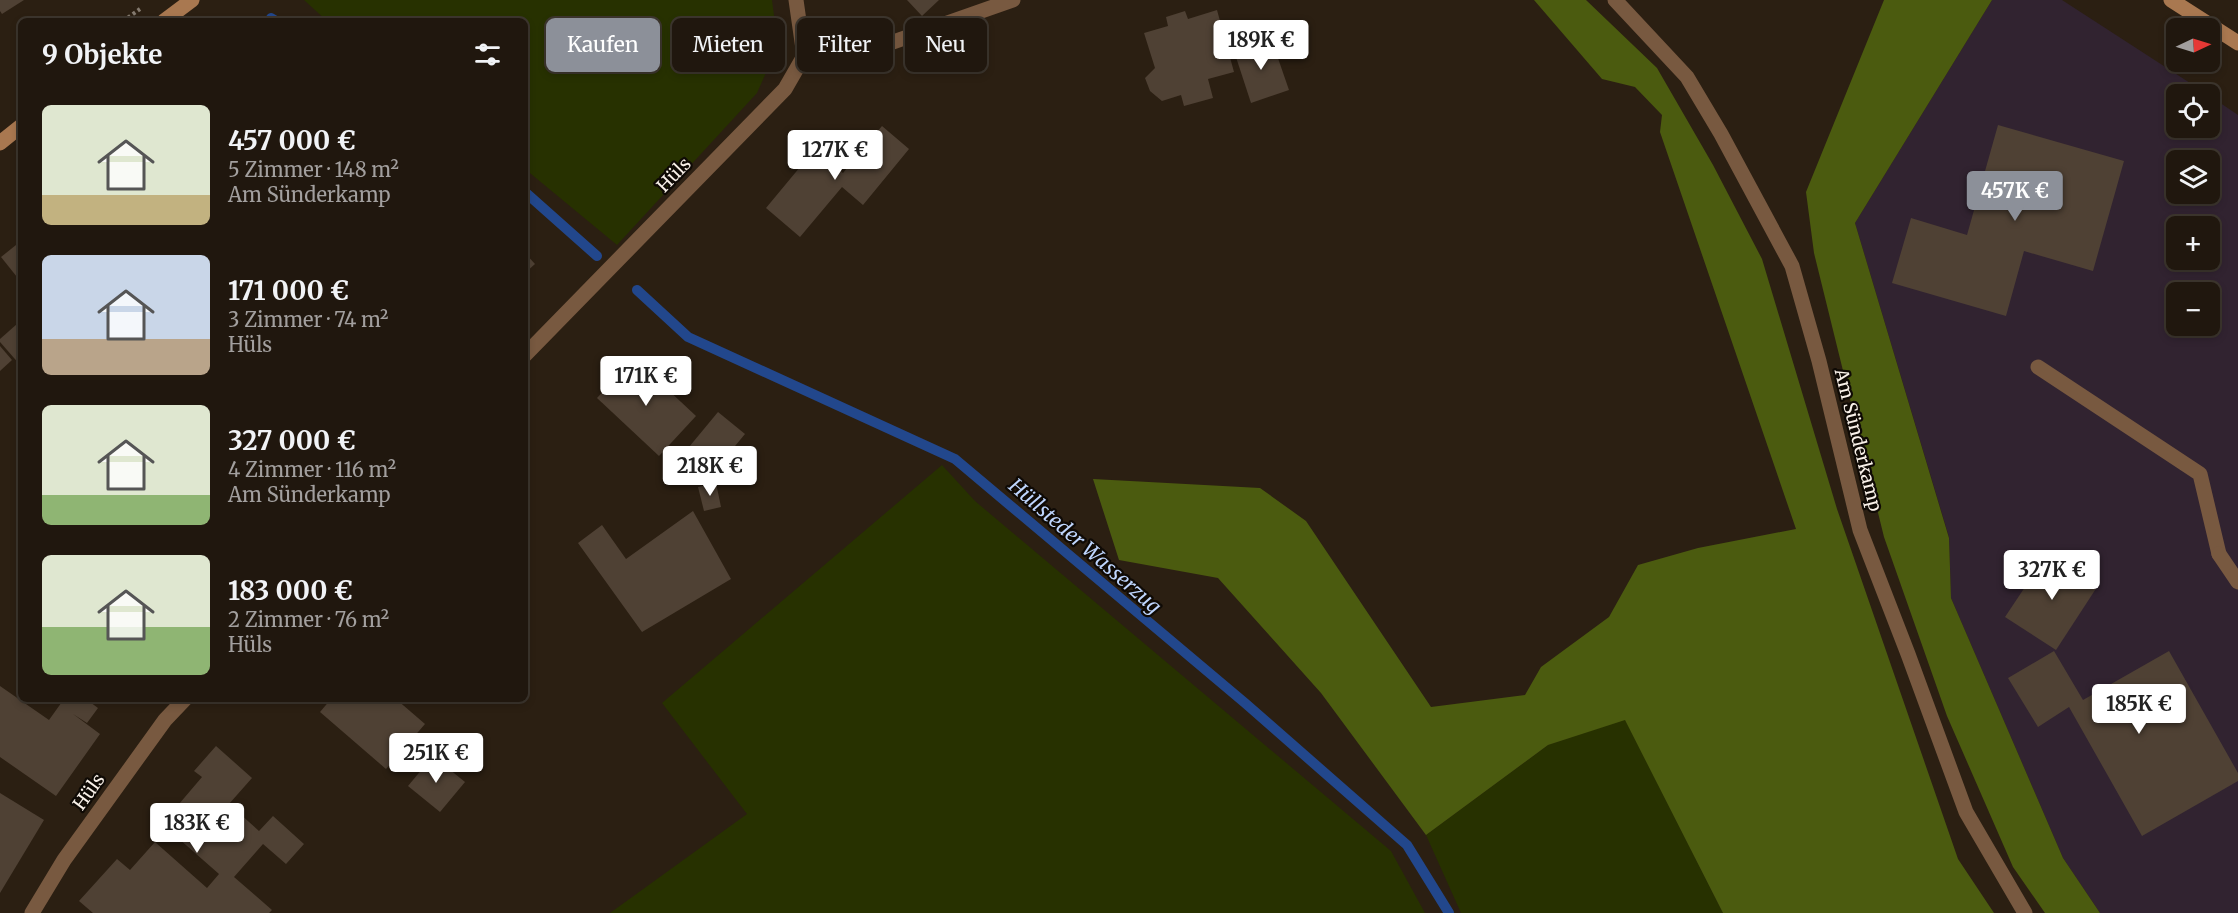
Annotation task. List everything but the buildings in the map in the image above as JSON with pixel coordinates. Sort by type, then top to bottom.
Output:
[{"type":"main road","points":[[168,18],[192,0]]},
{"type":"main road","points":[[2171,0],[2238,43]]},
{"type":"main road","points":[[0,143],[18,128]]},
{"type":"street","points":[[796,0],[799,18]]},
{"type":"street","points":[[893,42],[1013,0]]},
{"type":"street","name":"Am Sünderkamp","points":[[1615,0],[1687,77],[1721,134],[1792,266],[1819,361],[1860,530],[1966,812],[2025,913]]},
{"type":"street","name":"Hüls","points":[[528,353],[785,89],[797,68]]},
{"type":"street","points":[[2038,367],[2200,474],[2219,554],[2238,582]]},
{"type":"street","name":"Hüls","points":[[32,913],[64,860],[165,720],[181,702]]},
{"type":"shaded area","points":[[1992,0],[2062,0],[2166,67],[2166,72],[2173,72],[2192,84],[2166,84],[2166,138],[2220,138],[2220,103],[2238,115],[2238,913],[2100,913],[2063,858],[1951,598],[1949,537],[1855,223]]},
{"type":"green space","points":[[304,0],[772,0],[774,18],[672,18],[672,72],[766,72],[757,93],[617,245],[528,171],[528,18],[324,18]]},
{"type":"green space","points":[[1534,0],[1586,0],[1657,68],[1713,165],[1762,259],[1837,509],[1958,859],[1994,913],[1723,913],[1625,720],[1548,745],[1426,835],[1321,693],[1218,578],[1119,560],[1093,479],[1260,488],[1306,521],[1431,707],[1525,695],[1541,667],[1609,617],[1638,565],[1698,548],[1796,529],[1660,132],[1662,115],[1635,87],[1602,79]]},
{"type":"green space","points":[[1884,0],[1992,0],[1855,223],[1949,538],[1951,598],[2063,858],[2100,913],[2045,913],[2013,867],[1947,716],[1884,537],[1814,253],[1806,192]]},
{"type":"green space","points":[[942,465],[975,501],[1391,851],[1425,913],[610,913],[747,814],[662,703]]},
{"type":"green space","points":[[1625,719],[1723,913],[1461,913],[1426,835],[1548,745]]},
{"type":"waterway","name":"Hüllsteder Wasserzug","points":[[528,195],[597,256]]},
{"type":"waterway","name":"Hüllsteder Wasserzug","points":[[637,290],[688,337],[955,459],[1245,703],[1407,845],[1449,913]]}]
